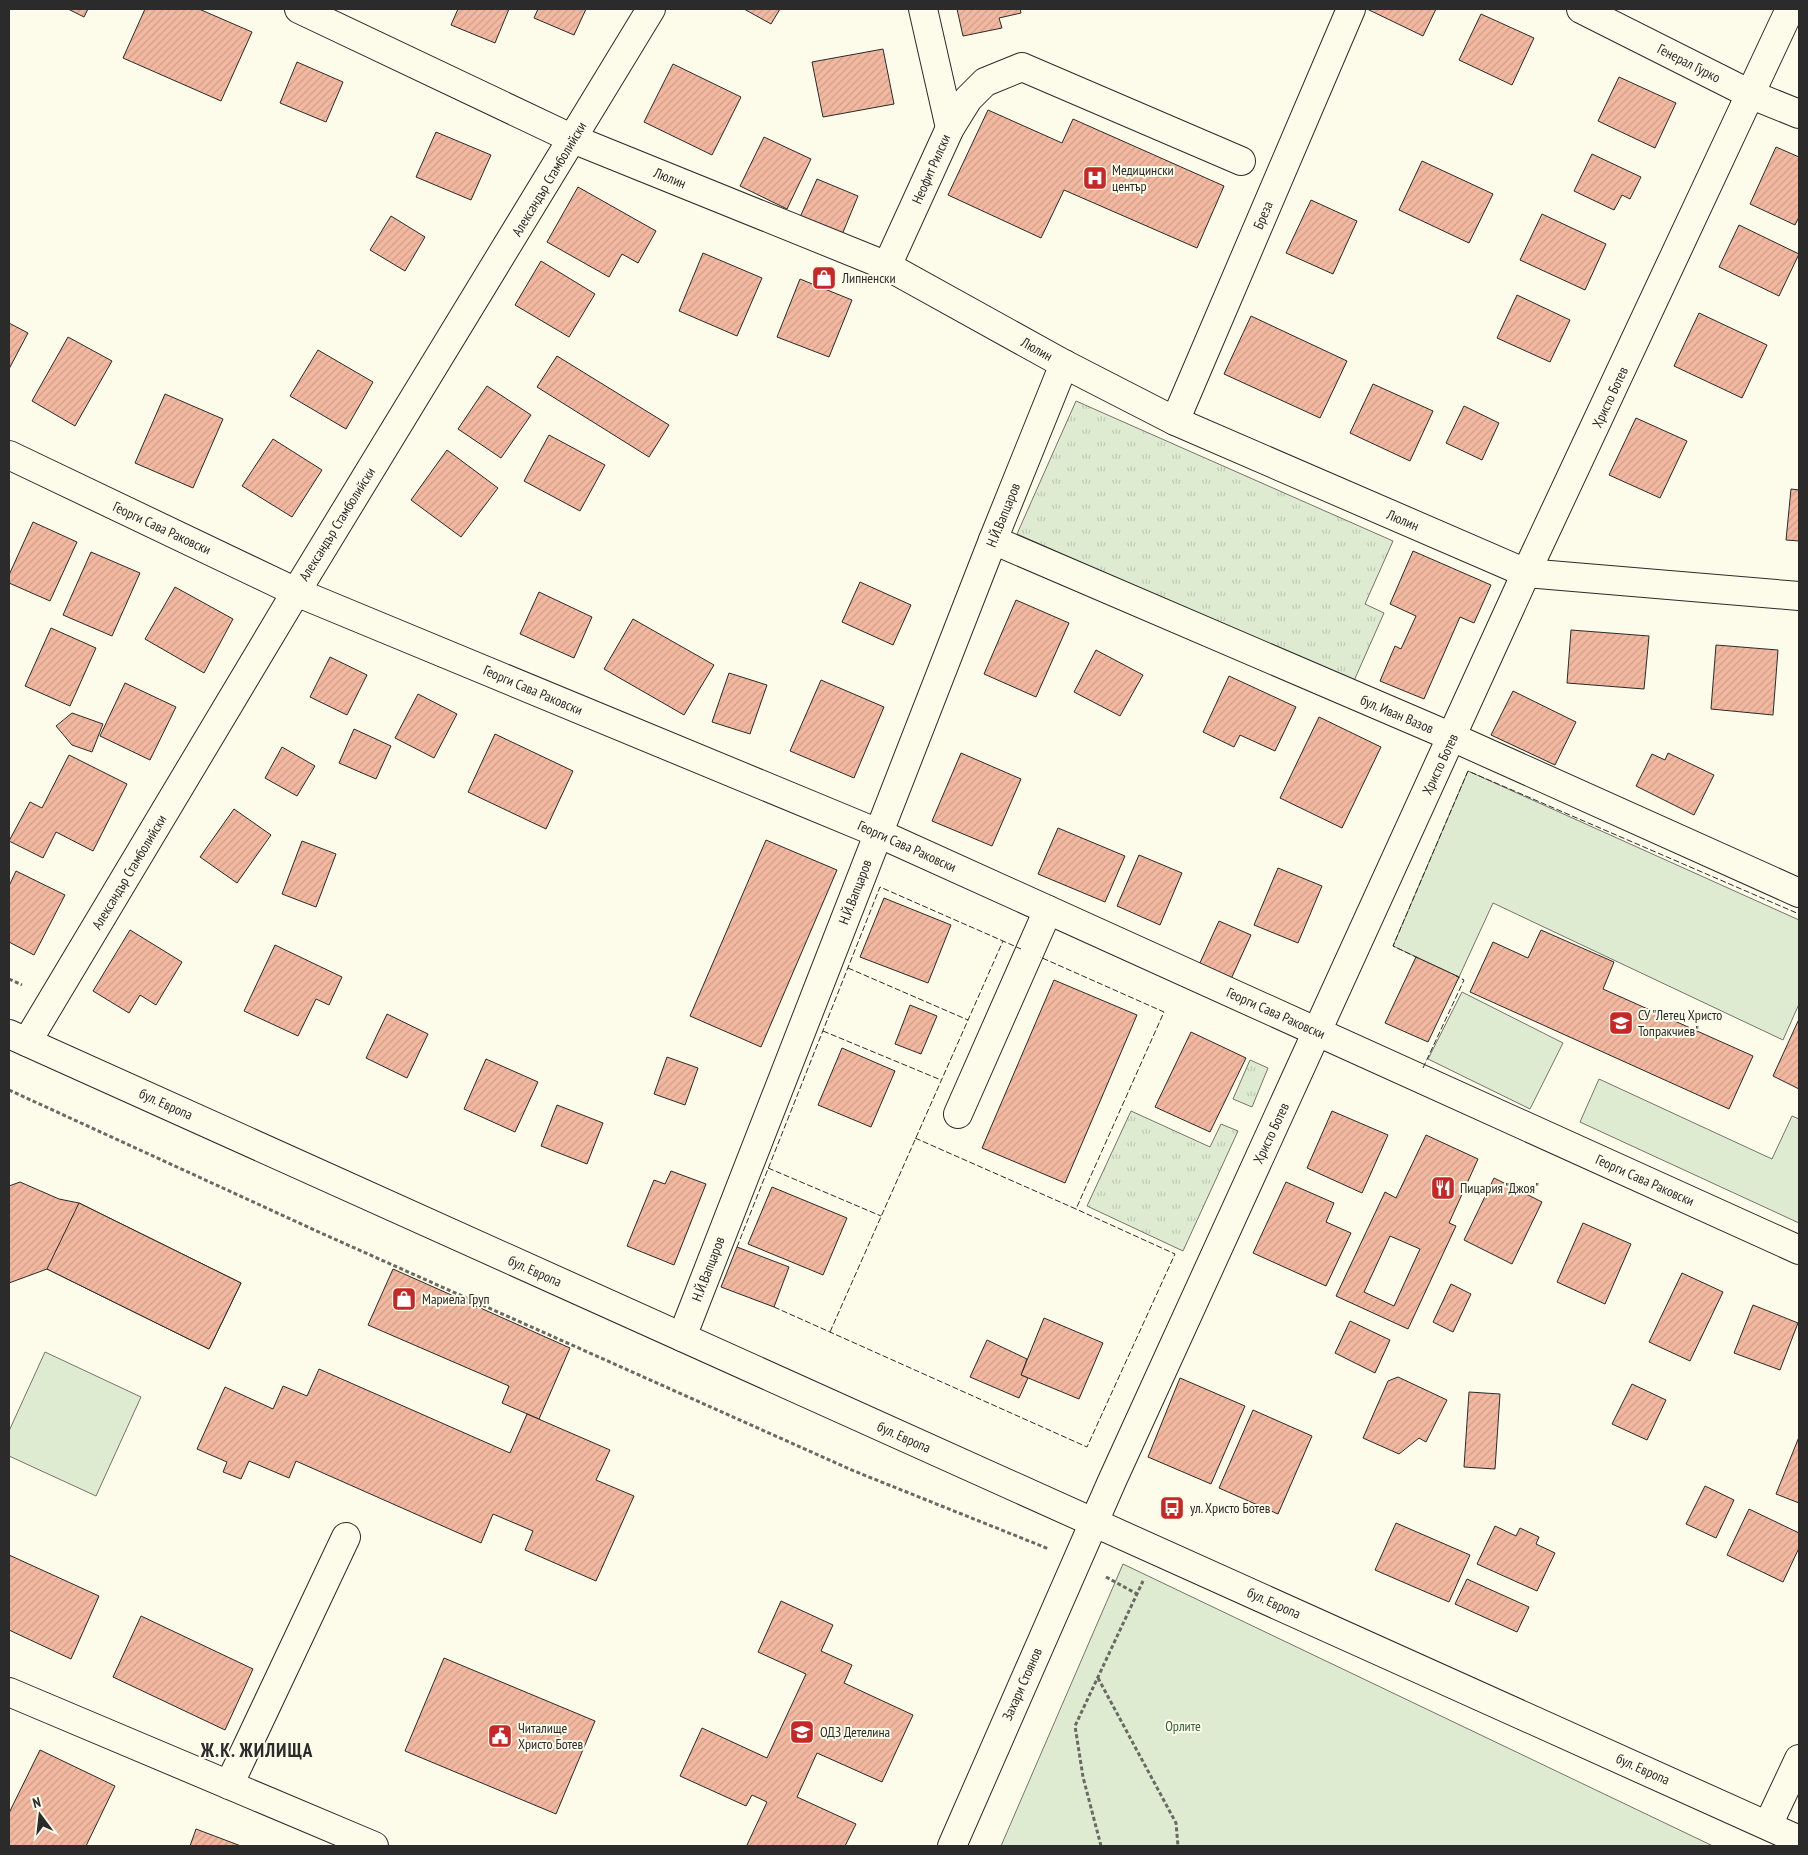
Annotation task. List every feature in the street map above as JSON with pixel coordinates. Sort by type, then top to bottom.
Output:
[{"type":"street","name":"Люлин","points":[[299,9],[574,139],[887,266],[1064,364],[1175,421],[1526,573],[1799,596]]},
{"type":"street","name":"Александър Стамболийски","points":[[18,1038],[296,592],[574,139],[651,9]]},
{"type":"street","name":"Неофит Рилски","points":[[887,266],[950,128],[922,9]]},
{"type":"street","name":"Бреза","points":[[1175,421],[1351,9]]},
{"type":"street","name":"Генерал Гурко","points":[[1581,9],[1752,95],[1799,114]]},
{"type":"street","name":"Христо Ботев","points":[[1093,1522],[1526,573],[1752,95],[1790,9]]},
{"type":"street","points":[[950,128],[968,99],[985,82],[1022,67],[1241,161]]},
{"type":"street","name":"Н.Й.Вапцаров","points":[[682,1337],[993,540],[1064,364]]},
{"type":"street","name":"Георги Сава Раковски","points":[[9,455],[296,592],[878,833],[1799,1250]]},
{"type":"street","name":"бул. Иван Вазов","points":[[993,540],[1452,737],[1799,893]]},
{"type":"street","points":[[958,1114],[1048,910]]},
{"type":"street","name":"бул. Европа","points":[[18,1038],[1799,1840]]},
{"type":"street","name":"Захари Стоянов","points":[[952,1846],[1093,1522]]},
{"type":"street","points":[[229,1784],[346,1537]]},
{"type":"street","points":[[9,1692],[374,1846]]},
{"type":"street","points":[[1768,1825],[1799,1759]]},
{"type":"path","points":[[9,1090],[321,1233],[854,1470],[1076,1560],[1136,1594]]},
{"type":"path","points":[[1101,1846],[1083,1777],[1075,1726],[1157,1551]]},
{"type":"path","points":[[1098,1677],[1176,1823],[1178,1846]]},
{"type":"green space","points":[[1076,401],[1393,541],[1365,604],[1384,613],[1353,683],[1017,534]]},
{"type":"green space","points":[[1468,771],[1799,920],[1799,1004],[1783,1040],[1493,903],[1459,977],[1393,946]]},
{"type":"green space","points":[[1462,992],[1563,1043],[1530,1109],[1428,1059]]},
{"type":"green space","points":[[1250,1060],[1268,1068],[1252,1107],[1233,1099]]},
{"type":"green space","points":[[1599,1079],[1772,1159],[1792,1116],[1799,1119],[1799,1223],[1580,1122]]},
{"type":"green space","points":[[1131,1111],[1210,1147],[1221,1124],[1238,1131],[1183,1251],[1087,1206]]},
{"type":"green space","points":[[45,1352],[141,1397],[96,1496],[9,1456],[9,1431]]},
{"type":"green space","name":"Орлите","points":[[1123,1564],[1713,1846],[1001,1846]]},
{"type":"building","points":[[68,9],[88,9],[84,17]]},
{"type":"building","points":[[145,9],[199,9],[252,32],[221,101],[123,58]]},
{"type":"building","points":[[458,9],[509,9],[495,43],[451,25]]},
{"type":"building","points":[[538,9],[586,9],[574,35],[534,18]]},
{"type":"building","points":[[744,9],[780,9],[771,24]]},
{"type":"building","points":[[957,9],[1020,9],[1021,13],[999,18],[1002,28],[963,36]]},
{"type":"building","points":[[1367,9],[1436,9],[1423,36]]},
{"type":"building","points":[[1481,14],[1534,38],[1512,85],[1459,60]]},
{"type":"building","points":[[883,49],[894,104],[823,117],[812,62]]},
{"type":"building","points":[[297,62],[343,82],[326,122],[280,103]]},
{"type":"building","points":[[673,64],[741,97],[712,155],[644,122]]},
{"type":"building","points":[[1619,77],[1676,103],[1655,148],[1598,121]]},
{"type":"building","points":[[988,110],[1062,143],[1073,119],[1224,186],[1197,248],[1064,190],[1041,238],[948,195]]},
{"type":"building","points":[[436,132],[491,155],[471,200],[416,177]]},
{"type":"building","points":[[764,137],[811,159],[787,209],[740,186]]},
{"type":"building","points":[[1776,147],[1799,157],[1799,217],[1795,225],[1750,204]]},
{"type":"building","points":[[1592,154],[1641,177],[1630,199],[1622,195],[1614,210],[1574,191]]},
{"type":"building","points":[[1422,161],[1493,194],[1469,243],[1399,210]]},
{"type":"building","points":[[817,179],[858,196],[839,242],[797,224]]},
{"type":"building","points":[[578,187],[656,231],[638,263],[622,254],[609,277],[547,242]]},
{"type":"building","points":[[1311,200],[1357,221],[1333,274],[1286,253]]},
{"type":"building","points":[[1542,214],[1606,244],[1585,290],[1520,260]]},
{"type":"building","points":[[391,216],[425,237],[405,271],[370,250]]},
{"type":"building","points":[[1739,225],[1799,254],[1779,296],[1719,267]]},
{"type":"building","points":[[703,253],[762,278],[737,336],[679,311]]},
{"type":"building","points":[[541,261],[595,294],[569,337],[515,305]]},
{"type":"building","points":[[800,279],[852,300],[829,357],[777,337]]},
{"type":"building","points":[[1517,295],[1570,320],[1550,362],[1497,338]]},
{"type":"building","points":[[1699,313],[1767,345],[1742,398],[1674,366]]},
{"type":"building","points":[[1251,316],[1347,361],[1320,418],[1224,374]]},
{"type":"building","points":[[9,323],[28,333],[9,369]]},
{"type":"building","points":[[68,337],[112,361],[75,426],[32,401]]},
{"type":"building","points":[[318,350],[373,382],[346,429],[290,396]]},
{"type":"building","points":[[557,356],[669,425],[649,457],[537,387]]},
{"type":"building","points":[[1373,384],[1433,411],[1410,461],[1350,433]]},
{"type":"building","points":[[487,386],[531,415],[501,458],[458,429]]},
{"type":"building","points":[[165,394],[223,419],[193,488],[135,463]]},
{"type":"building","points":[[1464,406],[1499,423],[1482,460],[1446,443]]},
{"type":"building","points":[[1636,418],[1687,441],[1660,498],[1609,475]]},
{"type":"building","points":[[549,435],[605,465],[580,511],[524,481]]},
{"type":"building","points":[[273,439],[322,470],[292,517],[242,486]]},
{"type":"building","points":[[447,450],[498,488],[461,537],[411,500]]},
{"type":"building","points":[[1791,489],[1799,490],[1799,541],[1786,540]]},
{"type":"building","points":[[33,522],[77,542],[50,601],[9,583],[9,575]]},
{"type":"building","points":[[1413,551],[1491,585],[1474,623],[1460,617],[1424,699],[1380,681],[1395,646],[1401,649],[1416,616],[1390,604]]},
{"type":"building","points":[[91,552],[140,573],[112,636],[63,615]]},
{"type":"building","points":[[860,582],[911,605],[893,645],[842,622]]},
{"type":"building","points":[[175,587],[233,619],[204,673],[145,639]]},
{"type":"building","points":[[539,592],[592,617],[574,658],[520,634]]},
{"type":"building","points":[[1016,600],[1069,623],[1036,697],[984,674]]},
{"type":"building","points":[[633,619],[714,665],[684,715],[604,669]]},
{"type":"building","points":[[51,628],[96,648],[70,706],[25,686]]},
{"type":"building","points":[[1571,630],[1649,636],[1644,689],[1567,683]]},
{"type":"building","points":[[1716,645],[1778,650],[1773,715],[1711,709]]},
{"type":"building","points":[[1096,650],[1143,675],[1120,716],[1074,692]]},
{"type":"building","points":[[330,657],[367,675],[347,715],[310,697]]},
{"type":"building","points":[[729,673],[767,685],[750,734],[712,722]]},
{"type":"building","points":[[1229,676],[1296,707],[1275,751],[1240,735],[1234,747],[1203,732]]},
{"type":"building","points":[[821,680],[884,707],[854,778],[790,751]]},
{"type":"building","points":[[125,683],[176,707],[150,760],[100,736]]},
{"type":"building","points":[[1513,691],[1576,722],[1555,765],[1491,735]]},
{"type":"building","points":[[418,694],[457,714],[434,758],[395,738]]},
{"type":"building","points":[[72,713],[103,724],[92,752],[72,745],[56,726]]},
{"type":"building","points":[[1319,717],[1381,747],[1342,828],[1280,798]]},
{"type":"building","points":[[354,729],[391,746],[376,779],[339,763]]},
{"type":"building","points":[[495,734],[573,771],[546,829],[468,792]]},
{"type":"building","points":[[282,747],[315,766],[297,796],[265,778]]},
{"type":"building","points":[[961,753],[1021,779],[992,846],[932,821]]},
{"type":"building","points":[[1668,753],[1714,775],[1694,815],[1636,786],[1652,754],[1665,760]]},
{"type":"building","points":[[69,755],[127,784],[93,851],[56,832],[43,858],[9,841],[30,802],[42,808]]},
{"type":"building","points":[[234,809],[271,835],[237,883],[200,857]]},
{"type":"building","points":[[1058,828],[1125,856],[1105,902],[1038,874]]},
{"type":"building","points":[[766,840],[837,870],[761,1047],[690,1016]]},
{"type":"building","points":[[302,841],[336,854],[316,907],[282,894]]},
{"type":"building","points":[[1139,855],[1182,873],[1160,925],[1117,906]]},
{"type":"building","points":[[1278,868],[1322,886],[1298,943],[1254,925]]},
{"type":"building","points":[[16,871],[65,895],[34,955],[9,942],[9,886]]},
{"type":"building","points":[[884,898],[951,925],[928,983],[860,957]]},
{"type":"building","points":[[1219,921],[1251,935],[1231,979],[1199,965]]},
{"type":"building","points":[[130,930],[182,962],[156,1005],[140,995],[129,1013],[93,991]]},
{"type":"building","points":[[1541,930],[1614,962],[1603,989],[1753,1056],[1729,1109],[1470,992],[1493,942],[1528,958]]},
{"type":"building","points":[[275,945],[342,977],[329,1005],[316,999],[298,1036],[244,1011]]},
{"type":"building","points":[[1416,957],[1459,977],[1428,1042],[1385,1023]]},
{"type":"building","points":[[1054,980],[1137,1015],[1065,1183],[982,1148]]},
{"type":"building","points":[[910,1005],[937,1016],[921,1054],[895,1044]]},
{"type":"building","points":[[387,1014],[428,1034],[407,1078],[366,1058]]},
{"type":"building","points":[[1799,1019],[1799,1089],[1773,1076]]},
{"type":"building","points":[[1191,1032],[1246,1058],[1210,1132],[1155,1107]]},
{"type":"building","points":[[842,1048],[895,1071],[871,1127],[818,1105]]},
{"type":"building","points":[[667,1057],[698,1068],[685,1105],[654,1094]]},
{"type":"building","points":[[486,1059],[538,1082],[515,1132],[464,1109]]},
{"type":"building","points":[[557,1105],[603,1123],[587,1164],[541,1146]]},
{"type":"building","points":[[1332,1111],[1388,1135],[1362,1193],[1307,1168]]},
{"type":"building","points":[[1426,1135],[1478,1159],[1449,1223],[1456,1226],[1408,1329],[1336,1296],[1385,1192],[1396,1198]],"holes":[[[1390,1236],[1420,1249],[1394,1306],[1364,1292]]]},
{"type":"building","points":[[671,1171],[706,1184],[674,1265],[627,1246],[654,1180],[665,1184]]},
{"type":"building","points":[[1494,1178],[1542,1202],[1512,1264],[1464,1240]]},
{"type":"building","points":[[20,1182],[59,1199],[79,1203],[241,1283],[209,1349],[47,1269],[9,1283],[9,1186]]},
{"type":"building","points":[[1286,1182],[1334,1203],[1326,1222],[1351,1233],[1326,1286],[1253,1253]]},
{"type":"building","points":[[772,1187],[847,1218],[823,1275],[748,1244]]},
{"type":"building","points":[[79,1203],[241,1283],[209,1349],[47,1269]]},
{"type":"building","points":[[1583,1223],[1631,1244],[1605,1304],[1557,1282]]},
{"type":"building","points":[[737,1247],[789,1267],[774,1307],[721,1287]]},
{"type":"building","points":[[393,1269],[570,1348],[539,1419],[502,1403],[509,1386],[368,1325]]},
{"type":"building","points":[[1682,1273],[1723,1292],[1690,1361],[1649,1342]]},
{"type":"building","points":[[1451,1284],[1471,1294],[1453,1332],[1433,1322]]},
{"type":"building","points":[[1753,1305],[1798,1323],[1780,1370],[1734,1353]]},
{"type":"building","points":[[1044,1318],[1103,1343],[1079,1399],[1021,1375]]},
{"type":"building","points":[[1350,1321],[1390,1340],[1375,1373],[1335,1353]]},
{"type":"building","points":[[987,1340],[1027,1359],[1021,1375],[1028,1378],[1019,1398],[970,1377]]},
{"type":"building","points":[[319,1369],[510,1453],[527,1414],[610,1450],[596,1480],[634,1496],[596,1581],[525,1550],[533,1531],[493,1514],[481,1543],[296,1461],[289,1478],[249,1461],[241,1479],[223,1472],[227,1462],[197,1449],[225,1387],[273,1409],[283,1386],[307,1396]]},
{"type":"building","points":[[1398,1377],[1447,1400],[1426,1442],[1419,1438],[1399,1454],[1363,1438],[1388,1381]]},
{"type":"building","points":[[1180,1378],[1245,1406],[1211,1484],[1148,1457]]},
{"type":"building","points":[[1632,1384],[1666,1400],[1647,1440],[1612,1424]]},
{"type":"building","points":[[1469,1392],[1500,1394],[1495,1469],[1464,1467]]},
{"type":"building","points":[[1253,1410],[1312,1436],[1278,1514],[1219,1488]]},
{"type":"building","points":[[1799,1437],[1799,1503],[1776,1494]]},
{"type":"building","points":[[1705,1486],[1734,1500],[1716,1538],[1686,1524]]},
{"type":"building","points":[[1749,1509],[1799,1533],[1799,1548],[1783,1582],[1727,1555]]},
{"type":"building","points":[[1396,1523],[1470,1555],[1449,1602],[1375,1570]]},
{"type":"building","points":[[1495,1526],[1516,1536],[1520,1528],[1539,1537],[1536,1544],[1555,1553],[1537,1591],[1477,1564]]},
{"type":"building","points":[[9,1555],[99,1596],[71,1659],[9,1630]]},
{"type":"building","points":[[1467,1579],[1529,1607],[1517,1632],[1455,1604]]},
{"type":"building","points":[[781,1601],[833,1625],[821,1651],[852,1665],[844,1683],[913,1715],[882,1782],[817,1753],[797,1797],[856,1824],[845,1846],[749,1846],[747,1845],[767,1802],[752,1795],[746,1806],[680,1776],[702,1728],[767,1758],[806,1674],[758,1652]]},
{"type":"building","points":[[141,1616],[253,1669],[225,1730],[113,1677]]},
{"type":"building","name":"Читалище Христо Ботев","points":[[444,1658],[595,1721],[556,1814],[405,1751]]},
{"type":"building","points":[[40,1750],[115,1786],[86,1846],[9,1846],[9,1813]]},
{"type":"building","points":[[196,1829],[241,1846],[190,1846]]},
{"type":"fence","points":[[1418,958],[1393,946],[1468,771],[1799,914]]},
{"type":"fence","points":[[737,1247],[880,887],[1003,941]]},
{"type":"fence","points":[[830,1332],[1003,941],[1021,949]]},
{"type":"fence","points":[[915,1138],[1076,1209],[1164,1012],[1040,957]]},
{"type":"fence","points":[[848,968],[968,1020]]},
{"type":"fence","points":[[1423,1068],[1464,980],[1456,976]]},
{"type":"fence","points":[[823,1031],[941,1080]]},
{"type":"fence","points":[[768,1168],[881,1216]]},
{"type":"fence","points":[[774,1307],[1087,1447],[1175,1254],[1076,1209]]},
{"type":"place","name":"Медицински център","points":[[1095,178]]},
{"type":"place","name":"Липненски","points":[[824,278]]},
{"type":"place","name":"СУ \"Летец Христо Топракчиев\"","points":[[1621,1023]]},
{"type":"place","name":"Пицария \"Джоя\"","points":[[1443,1188]]},
{"type":"place","name":"Мариела Груп","points":[[404,1299]]},
{"type":"place","name":"ул. Христо Ботев","points":[[1172,1508]]},
{"type":"place","name":"ОДЗ Детелина","points":[[802,1732]]},
{"type":"place","name":"Читалище Христо Ботев","points":[[500,1736]]},
{"type":"district","name":"Ж.К. ЖИЛИЩА","points":[[257,1750]]}]
